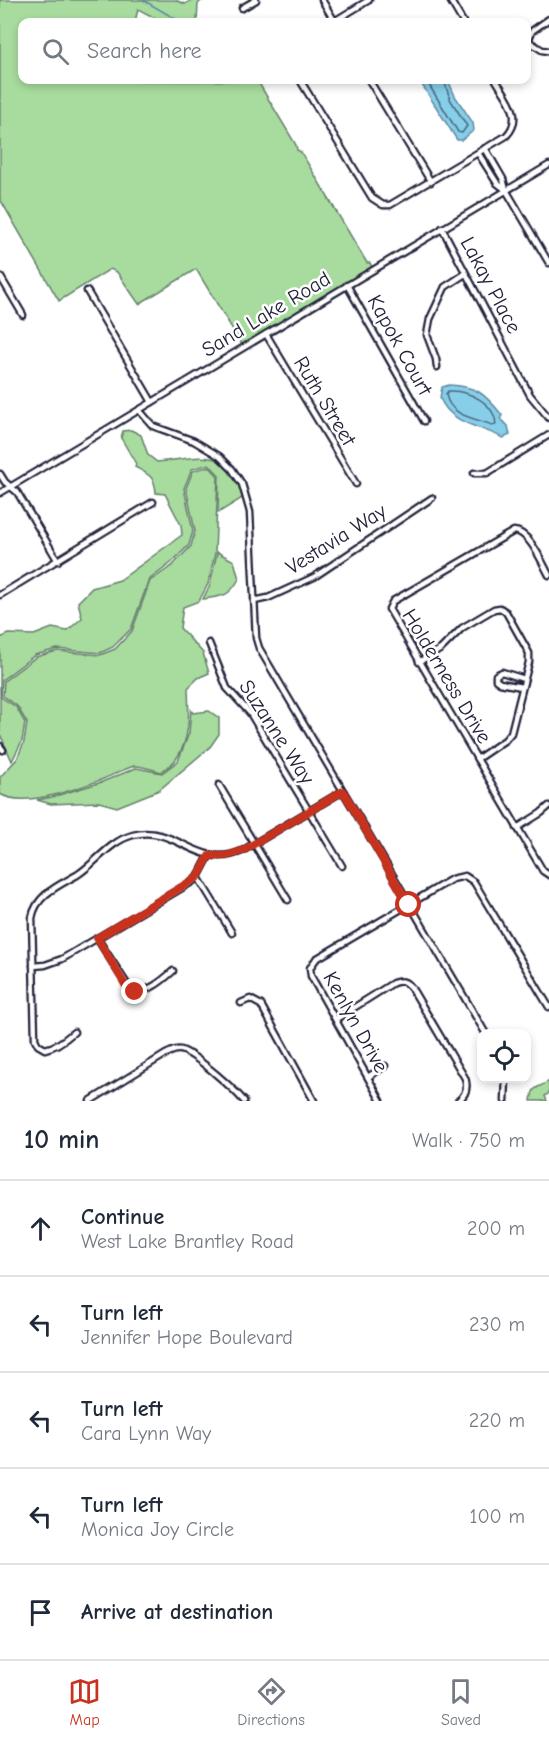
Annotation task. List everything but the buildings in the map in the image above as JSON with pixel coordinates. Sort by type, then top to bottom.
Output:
[{"type":"street","points":[[242,8],[256,0]]},
{"type":"street","points":[[322,0],[332,18]]},
{"type":"street","points":[[340,18],[369,0]]},
{"type":"street","points":[[450,0],[461,18]]},
{"type":"street","points":[[531,34],[549,19]]},
{"type":"street","points":[[531,43],[542,50],[549,51]]},
{"type":"street","points":[[302,84],[372,198],[382,205],[390,205],[431,182],[513,130],[515,123],[513,109],[498,84]]},
{"type":"street","points":[[371,84],[431,182]]},
{"type":"street","points":[[485,148],[503,179],[506,190],[549,263]]},
{"type":"street","points":[[478,153],[497,183],[506,190]]},
{"type":"street","points":[[488,169],[495,165]]},
{"type":"street","name":"Sand Lake Road","points":[[0,493],[549,165]]},
{"type":"street","name":"Lakay Place","points":[[442,228],[530,394],[549,418]]},
{"type":"street","points":[[437,367],[427,335],[430,319],[445,287],[465,274]]},
{"type":"street","points":[[0,276],[23,315]]},
{"type":"street","name":"Kapok Court","points":[[347,285],[423,421]]},
{"type":"street","points":[[87,291],[152,402]]},
{"type":"street","name":"Ruth Street","points":[[266,334],[356,484]]},
{"type":"street","points":[[139,410],[153,426],[186,437],[211,450],[238,476],[246,492],[250,512],[256,638],[259,648],[483,1029]]},
{"type":"street","points":[[474,473],[487,473],[549,435]]},
{"type":"street","points":[[0,474],[5,482],[17,492],[58,561]]},
{"type":"street","name":"Vestavia Way","points":[[254,601],[270,597],[314,577],[432,498]]},
{"type":"street","points":[[0,595],[153,502]]},
{"type":"street","name":"Holderness Drive","points":[[549,575],[525,535],[514,531],[393,602],[389,609],[418,663],[517,828],[543,871],[549,875]]},
{"type":"street","points":[[418,663],[441,649],[462,628],[494,609],[500,608],[506,612],[529,653],[525,679],[511,733],[505,740],[477,759]]},
{"type":"street","name":"Suzanne Way","points":[[209,643],[227,688],[250,713],[342,866]]},
{"type":"street","points":[[522,687],[500,683],[496,680],[496,675],[502,672],[525,679]]},
{"type":"street","points":[[219,785],[288,900]]},
{"type":"street","points":[[74,1032],[65,1041],[51,1048],[45,1049],[38,1045],[35,1039],[32,918],[37,903],[50,891],[85,870],[120,840],[132,835],[156,833],[209,856],[234,855],[343,791]]},
{"type":"street","points":[[517,828],[549,806]]},
{"type":"street","points":[[33,966],[45,965],[62,959],[198,877],[209,856]]},
{"type":"street","points":[[409,905],[452,879],[465,876],[470,879],[549,1007]]},
{"type":"street","points":[[198,877],[232,933]]},
{"type":"street","name":"Kenlyn Drive","points":[[381,1101],[311,976],[310,968],[316,959],[409,905]]},
{"type":"street","points":[[97,938],[126,986],[135,992],[145,990],[173,971]]},
{"type":"street","points":[[336,1019],[393,983],[405,982],[411,987],[465,1078],[466,1092],[458,1101]]},
{"type":"street","points":[[241,1003],[250,999],[261,1005],[314,1101]]},
{"type":"street","points":[[90,1101],[99,1099],[166,1054],[178,1050],[193,1057],[244,1101]]},
{"type":"street","points":[[368,1077],[385,1066]]},
{"type":"street","points":[[505,1101],[506,1083]]},
{"type":"green space","points":[[0,0],[175,0],[185,4],[192,0],[205,0],[198,4],[197,18],[155,18],[138,9],[136,18],[18,18],[18,84],[259,84],[297,150],[301,152],[367,263],[370,263],[372,267],[242,345],[196,269],[139,304],[117,272],[110,269],[59,301],[0,199]]},
{"type":"green space","points":[[131,430],[141,435],[148,455],[157,462],[200,457],[220,462],[237,480],[244,497],[218,513],[219,475],[209,464],[192,469],[184,488],[193,531],[189,545],[149,580],[131,629],[113,647],[100,653],[57,649],[35,655],[2,680],[1,697],[16,707],[25,723],[22,741],[12,761],[0,734],[0,638],[9,634],[34,635],[52,628],[67,631],[82,618],[78,602],[92,588],[120,580],[182,535],[181,525],[165,494],[156,493],[152,479],[135,467],[136,464],[121,438],[123,431]]},
{"type":"green space","points":[[209,466],[218,476],[215,553],[208,584],[199,601],[183,607],[180,628],[203,653],[209,673],[198,678],[188,688],[187,734],[176,759],[161,772],[134,766],[51,796],[23,799],[0,794],[0,777],[17,759],[24,742],[27,723],[17,706],[3,696],[4,681],[36,657],[57,651],[100,655],[115,649],[132,631],[150,581],[172,566],[191,546],[195,531],[186,488],[193,471]]},
{"type":"green space","points":[[217,552],[234,561],[239,579],[225,595],[203,599],[210,585]]},
{"type":"green space","points":[[191,710],[193,713],[209,711],[219,718],[219,734],[210,747],[159,790],[117,807],[99,802],[51,804],[37,800],[102,782],[136,768],[162,773],[178,761],[189,733]]},
{"type":"green space","points":[[549,1081],[549,1093],[545,1096],[547,1101],[531,1101],[535,1089]]},
{"type":"water","points":[[422,84],[450,84],[473,123],[474,130],[462,140],[457,140]]},
{"type":"water","points":[[449,385],[467,387],[480,392],[502,415],[501,419],[508,426],[510,435],[503,438],[451,414],[440,398],[442,387]]},
{"type":"waterway","points":[[143,0],[174,18]]},
{"type":"route","points":[[135,992],[126,986],[97,938],[192,882],[198,877],[209,856],[234,855],[343,791],[409,905]]}]
